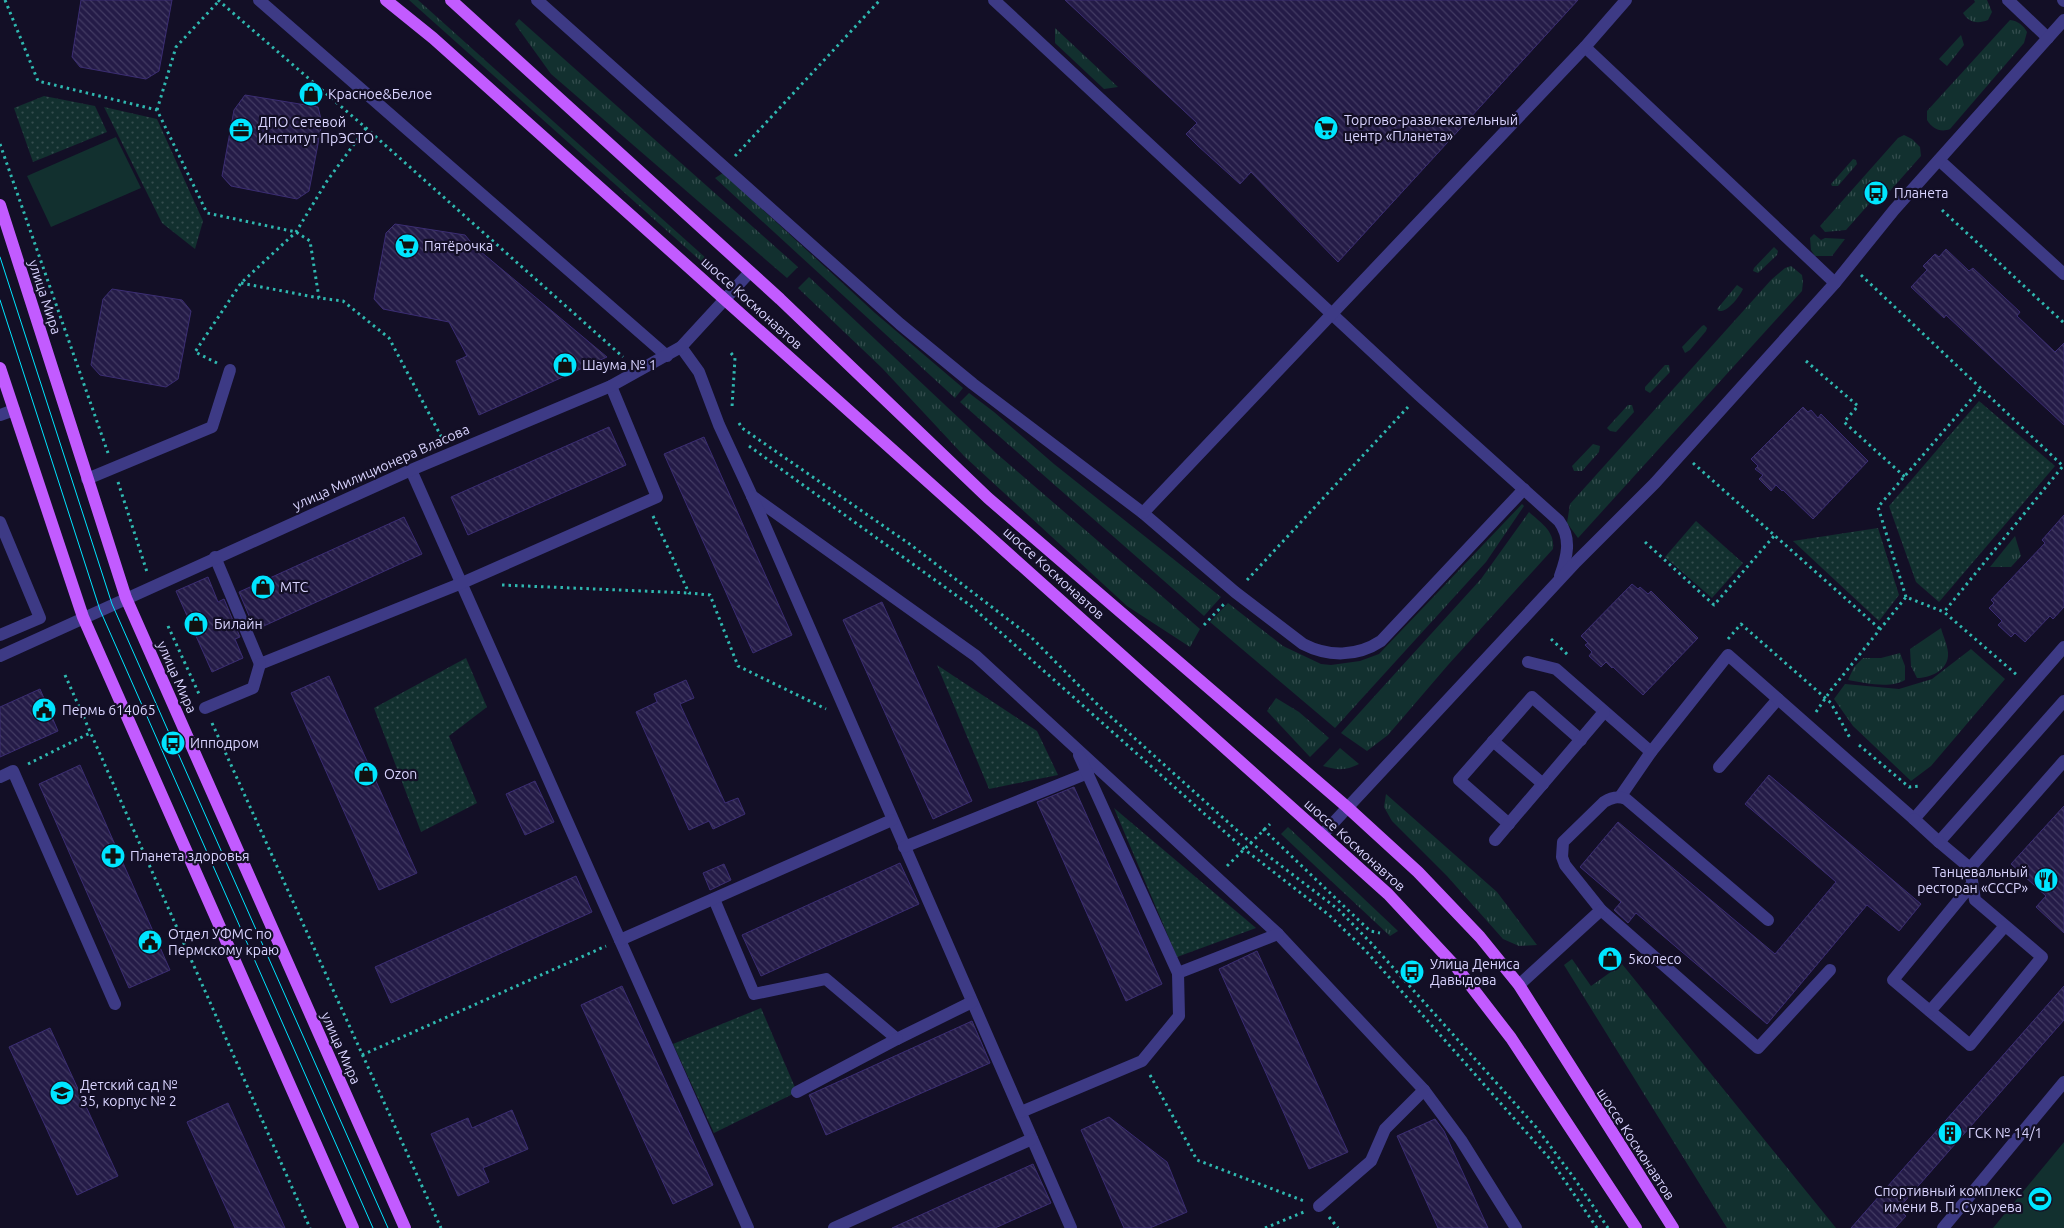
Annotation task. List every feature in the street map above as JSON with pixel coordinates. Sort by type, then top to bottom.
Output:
[{"type":"main road","name":"шоссе Космонавтов","points":[[386,0],[433,38],[726,298],[1388,894],[1457,968],[1511,1038],[1636,1228]]},
{"type":"main road","name":"шоссе Космонавтов","points":[[451,0],[750,272],[988,498],[1347,808],[1418,872],[1480,937],[1519,985],[1673,1228]]},
{"type":"main road","name":"улица Мира","points":[[0,205],[126,598],[405,1228]]},
{"type":"main road","points":[[0,368],[83,617],[353,1228]]},
{"type":"street","points":[[259,0],[668,356]]},
{"type":"street","points":[[536,0],[900,324],[973,384],[1143,513],[1235,592],[1303,644],[1314,650],[1334,654],[1364,650],[1373,646],[1388,634],[1524,489]]},
{"type":"street","points":[[994,0],[1419,395],[1559,521],[1565,531],[1568,553],[1558,582]]},
{"type":"street","points":[[1143,513],[1585,47],[1626,0]]},
{"type":"street","points":[[2008,0],[2048,38]]},
{"type":"street","points":[[1322,835],[1558,582],[1682,453],[1835,283],[1894,210],[2064,20]]},
{"type":"street","points":[[1585,47],[1835,283]]},
{"type":"street","points":[[1939,160],[2064,274]]},
{"type":"street","name":"улица Милиционера Власова","points":[[0,656],[411,470],[611,386],[668,356],[680,347],[750,272]]},
{"type":"street","points":[[680,347],[699,372],[719,425],[752,496],[1071,1228]]},
{"type":"street","points":[[87,479],[212,427],[230,370]]},
{"type":"street","points":[[260,664],[462,583],[656,497],[611,386]]},
{"type":"street","points":[[0,415],[14,410]]},
{"type":"street","points":[[411,470],[748,1228]]},
{"type":"street","points":[[752,496],[976,656],[1278,934],[1424,1090],[1461,1140],[1516,1228]]},
{"type":"street","points":[[0,522],[40,618],[0,635]]},
{"type":"street","points":[[205,708],[253,688],[260,664],[216,557]]},
{"type":"street","points":[[1914,819],[2064,647]]},
{"type":"street","points":[[1830,970],[1758,1048],[1601,910],[1571,873],[1562,857],[1561,850],[1566,837],[1604,802],[1620,797],[1651,752],[1728,655],[1970,868],[1975,900],[2042,957],[1970,1045],[1893,980],[1972,884]]},
{"type":"street","points":[[1528,662],[1556,669],[1651,752]]},
{"type":"street","points":[[1509,824],[1459,780],[1532,697],[1581,740]]},
{"type":"street","points":[[1719,767],[1778,699]]},
{"type":"street","points":[[1939,842],[2064,701]]},
{"type":"street","points":[[1495,840],[1604,712]]},
{"type":"street","points":[[1493,741],[1543,784]]},
{"type":"street","points":[[1020,1112],[1142,1061],[1179,1016],[1178,973],[1077,750]]},
{"type":"street","points":[[1970,868],[2064,761]]},
{"type":"street","points":[[0,777],[13,771],[115,1004]]},
{"type":"street","points":[[904,847],[1088,774]]},
{"type":"street","points":[[1620,797],[1626,800],[1768,920]]},
{"type":"street","points":[[620,940],[892,820]]},
{"type":"street","points":[[714,899],[754,994],[826,979],[897,1039]]},
{"type":"street","points":[[1519,985],[1601,910]]},
{"type":"street","points":[[1930,1011],[2005,926]]},
{"type":"street","points":[[1178,973],[1278,934]]},
{"type":"street","points":[[797,1092],[972,1002]]},
{"type":"street","points":[[1943,1228],[2064,1082]]},
{"type":"street","points":[[1319,1206],[1371,1161],[1385,1129],[1424,1090]]},
{"type":"street","points":[[834,1228],[1032,1139]]},
{"type":"path","points":[[5,0],[38,80],[157,110]]},
{"type":"path","points":[[319,298],[310,241],[296,232],[207,213],[157,110],[176,47],[218,0],[366,128],[623,357]]},
{"type":"path","points":[[725,167],[880,0]]},
{"type":"path","points":[[230,370],[196,352],[240,283],[296,232],[327,181],[366,128]]},
{"type":"path","points":[[0,144],[113,468],[148,576]]},
{"type":"path","points":[[1942,210],[2064,323]]},
{"type":"path","points":[[1850,265],[2063,466],[1944,612]]},
{"type":"path","points":[[240,283],[343,301],[389,338],[442,438]]},
{"type":"path","points":[[731,353],[735,358],[731,412]]},
{"type":"path","points":[[1806,361],[1858,406],[1844,422],[1904,476]]},
{"type":"path","points":[[1906,597],[1878,507],[1981,388]]},
{"type":"path","points":[[1204,625],[1419,395]]},
{"type":"path","points":[[736,420],[742,428],[911,545],[1031,637],[1100,707],[1250,842],[1339,910],[1371,942],[1536,1127],[1608,1228]]},
{"type":"path","points":[[743,442],[971,606],[1244,849],[1328,915],[1365,950],[1550,1159],[1597,1228]]},
{"type":"path","points":[[1682,453],[1880,629]]},
{"type":"path","points":[[647,501],[689,593]]},
{"type":"path","points":[[1645,542],[1714,605],[1774,536]]},
{"type":"path","points":[[501,585],[710,595],[738,666],[849,721]]},
{"type":"path","points":[[1906,597],[1944,612],[2030,687]]},
{"type":"path","points":[[1808,725],[1826,698],[1906,597]]},
{"type":"path","points":[[1722,646],[1741,624],[1831,703],[1849,737],[1909,787],[1922,786]]},
{"type":"path","points":[[168,626],[441,1228]]},
{"type":"path","points":[[1551,639],[1572,659]]},
{"type":"path","points":[[2019,677],[2025,670]]},
{"type":"path","points":[[65,675],[310,1228]]},
{"type":"path","points":[[13,771],[90,733]]},
{"type":"path","points":[[1216,877],[1270,824]]},
{"type":"path","points":[[1263,830],[1370,931],[1380,933]]},
{"type":"path","points":[[362,1055],[620,940]]},
{"type":"path","points":[[1142,1061],[1197,1160],[1319,1206]]},
{"type":"green space","points":[[409,0],[418,0],[717,268],[712,271]]},
{"type":"green space","points":[[1974,0],[1987,0],[1992,12],[1988,20],[1974,22],[1963,13],[1975,2]]},
{"type":"green space","points":[[519,19],[798,267],[787,278],[551,74],[515,24]]},
{"type":"green space","points":[[2010,20],[2024,27],[2027,32],[2024,43],[1950,129],[1940,130],[1931,125],[1927,120],[1927,111]]},
{"type":"green space","points":[[1055,28],[1118,87],[1104,89],[1055,43]]},
{"type":"green space","points":[[1961,35],[1964,45],[1947,66],[1939,59]]},
{"type":"green space","points":[[44,96],[95,106],[107,132],[33,162],[14,108]]},
{"type":"green space","points":[[104,107],[157,119],[203,221],[195,249],[162,223]]},
{"type":"green space","points":[[1904,135],[1912,139],[1920,147],[1921,156],[1890,191],[1880,181],[1865,196],[1869,204],[1846,230],[1825,232],[1820,226],[1898,138]]},
{"type":"green space","points":[[116,137],[141,188],[51,227],[27,176]]},
{"type":"green space","points":[[1853,159],[1856,160],[1857,164],[1838,186],[1832,186],[1831,184]]},
{"type":"green space","points":[[723,173],[875,313],[963,388],[955,398],[715,178]]},
{"type":"green space","points":[[1814,234],[1821,240],[1825,238],[1845,239],[1832,256],[1815,256],[1811,250],[1810,238]]},
{"type":"green space","points":[[1774,247],[1778,251],[1777,255],[1758,273],[1753,271],[1754,268]]},
{"type":"green space","points":[[1791,266],[1802,275],[1802,291],[1578,538],[1567,523],[1570,504],[1771,280],[1785,268]]},
{"type":"green space","points":[[809,277],[996,453],[1200,629],[1190,647],[1127,606],[965,457],[882,368],[798,288]]},
{"type":"green space","points":[[1737,285],[1743,289],[1739,296],[1729,307],[1719,311],[1717,309]]},
{"type":"green space","points":[[1704,325],[1707,328],[1706,331],[1690,350],[1685,353],[1682,347]]},
{"type":"green space","points":[[1665,365],[1669,365],[1670,372],[1650,393],[1645,390],[1645,387]]},
{"type":"green space","points":[[969,393],[1054,464],[1221,597],[1204,616],[960,402]]},
{"type":"green space","points":[[1979,401],[2055,466],[1939,602],[1916,582],[1889,506]]},
{"type":"green space","points":[[1628,405],[1632,405],[1634,412],[1616,432],[1610,431],[1607,428]]},
{"type":"green space","points":[[1593,444],[1600,446],[1599,452],[1582,471],[1574,471],[1572,466]]},
{"type":"green space","points":[[1522,504],[1524,506],[1486,562],[1335,728],[1210,622],[1228,603],[1283,646],[1321,664],[1331,665],[1360,661],[1379,654]]},
{"type":"green space","points":[[1529,512],[1549,532],[1552,537],[1553,549],[1448,665],[1388,735],[1367,751],[1341,733],[1481,579]]},
{"type":"green space","points":[[1696,521],[1743,563],[1712,598],[1665,557]]},
{"type":"green space","points":[[1878,528],[1899,595],[1879,621],[1793,541]]},
{"type":"green space","points":[[2015,536],[2021,556],[2011,567],[1990,567]]},
{"type":"green space","points":[[1941,628],[1948,649],[1947,661],[1937,673],[1917,678],[1911,666],[1910,649]]},
{"type":"green space","points":[[1971,649],[2005,679],[1931,766],[1911,781],[1853,726],[1834,699],[1845,684],[1899,689],[1932,679]]},
{"type":"green space","points":[[1900,653],[1905,666],[1905,680],[1885,685],[1848,680],[1854,667],[1863,658],[1881,658]]},
{"type":"green space","points":[[466,658],[487,707],[449,736],[477,803],[421,832],[374,708]]},
{"type":"green space","points":[[937,665],[1037,731],[1058,775],[989,789]]},
{"type":"green space","points":[[1276,698],[1299,712],[1329,738],[1310,757],[1267,711]]},
{"type":"green space","points":[[1340,748],[1359,764],[1341,769],[1323,766]]},
{"type":"green space","points":[[1386,794],[1497,892],[1537,945],[1519,946],[1503,939],[1447,876],[1392,821],[1384,807]]},
{"type":"green space","points":[[1114,808],[1256,928],[1177,957]]},
{"type":"green space","points":[[1288,827],[1398,931],[1390,936],[1281,834]]},
{"type":"green space","points":[[1572,959],[1591,986],[1622,964],[1836,1228],[1727,1228],[1564,965]]},
{"type":"green space","points":[[761,1008],[797,1092],[714,1133],[673,1044]]},
{"type":"green space","name":"Спортивный комплекс имени В. П. Сухарева","points":[[2064,1142],[2064,1228],[1993,1228]]},
{"type":"building","points":[[81,0],[172,0],[159,71],[146,79],[80,67],[72,57]]},
{"type":"building","name":"Торгово-развлекательный центр «Планета»","points":[[1065,0],[1578,0],[1338,262],[1251,172],[1240,184],[1198,146],[1186,134],[1197,123]]},
{"type":"building","points":[[245,95],[318,107],[322,123],[309,191],[297,199],[231,186],[222,176],[234,110]]},
{"type":"building","points":[[395,224],[465,235],[474,246],[607,357],[479,415],[456,361],[467,356],[449,322],[383,309],[374,299],[386,233]]},
{"type":"building","points":[[1946,249],[1969,271],[1973,268],[2020,312],[2017,316],[2055,352],[2064,343],[2064,425],[1946,315],[1944,318],[1911,287],[1927,270],[1923,266],[1935,254],[1939,257]]},
{"type":"building","points":[[112,289],[182,300],[191,311],[178,379],[166,387],[100,375],[91,365],[103,299]]},
{"type":"building","points":[[1803,407],[1808,412],[1811,410],[1818,418],[1821,414],[1868,461],[1813,519],[1776,485],[1771,491],[1759,479],[1763,475],[1755,469],[1758,466],[1751,459]]},
{"type":"building","points":[[609,427],[626,465],[468,535],[451,497]]},
{"type":"building","points":[[704,437],[792,635],[753,653],[664,454]]},
{"type":"building","points":[[2064,515],[2064,607],[2053,619],[2050,616],[2025,642],[2015,633],[2011,637],[1998,625],[2002,621],[1989,608],[1994,603],[1991,600],[2045,543],[2042,540]]},
{"type":"building","points":[[404,517],[422,554],[255,630],[239,592]]},
{"type":"building","points":[[208,577],[218,602],[224,599],[240,637],[235,639],[243,658],[212,672],[176,591]]},
{"type":"building","points":[[1632,584],[1638,589],[1640,587],[1648,594],[1651,591],[1698,638],[1643,695],[1613,667],[1606,662],[1601,667],[1589,656],[1592,652],[1585,645],[1588,643],[1581,636]]},
{"type":"building","points":[[882,602],[972,801],[933,819],[843,620]]},
{"type":"building","points":[[329,676],[417,873],[379,890],[291,693]]},
{"type":"building","points":[[686,680],[694,698],[680,704],[725,803],[738,798],[745,814],[713,829],[709,821],[689,830],[636,712],[657,702],[654,694]]},
{"type":"building","points":[[40,689],[58,731],[0,757],[0,707]]},
{"type":"building","points":[[80,765],[170,970],[129,988],[39,784]]},
{"type":"building","points":[[1769,775],[1921,904],[1899,931],[1867,905],[1767,1024],[1636,913],[1628,923],[1614,910],[1621,902],[1580,867],[1618,822],[1775,954],[1836,882],[1745,804]]},
{"type":"building","points":[[535,781],[554,822],[525,835],[506,794]]},
{"type":"building","points":[[1074,787],[1162,984],[1126,1001],[1037,802]]},
{"type":"building","name":"Танцевальный ресторан «СССР»","points":[[2064,806],[2064,933],[2036,907],[2046,896],[2011,864]]},
{"type":"building","points":[[900,863],[919,904],[761,976],[742,935]]},
{"type":"building","points":[[724,864],[731,880],[710,890],[703,873]]},
{"type":"building","points":[[576,876],[592,912],[391,1003],[375,967]]},
{"type":"building","points":[[1257,951],[1348,1152],[1309,1169],[1219,969]]},
{"type":"building","points":[[622,986],[713,1185],[673,1204],[581,1005]]},
{"type":"building","name":"ГСК № 14/1","points":[[2064,986],[2064,1020],[1898,1209],[1906,1216],[1895,1228],[1851,1228]]},
{"type":"building","points":[[972,1021],[990,1063],[826,1135],[809,1095]]},
{"type":"building","points":[[50,1028],[118,1176],[77,1195],[9,1047]]},
{"type":"building","points":[[228,1103],[285,1228],[235,1228],[187,1122]]},
{"type":"building","points":[[512,1110],[528,1149],[483,1168],[489,1182],[458,1196],[431,1134],[468,1118],[472,1128]]},
{"type":"building","points":[[1109,1117],[1167,1162],[1187,1212],[1150,1228],[1124,1228],[1081,1130]]},
{"type":"building","points":[[1435,1119],[1444,1131],[1488,1228],[1438,1228],[1397,1136]]},
{"type":"building","points":[[1033,1164],[1051,1203],[995,1228],[892,1228]]},
{"type":"tram line","points":[[0,257],[112,604],[388,1228]]},
{"type":"tram line","points":[[0,300],[100,610],[373,1228]]},
{"type":"place","name":"Красное&Белое","points":[[311,94]]},
{"type":"place","name":"Торгово-развлекательный центр «Планета»","points":[[1326,128]]},
{"type":"place","name":"ДПО Сетевой Институт ПрЭСТО","points":[[241,130]]},
{"type":"place","name":"Планета","points":[[1876,193]]},
{"type":"place","name":"Пятёрочка","points":[[407,246]]},
{"type":"place","name":"Шаума № 1","points":[[565,365]]},
{"type":"place","name":"МТС","points":[[263,587]]},
{"type":"place","name":"Билайн","points":[[196,624]]},
{"type":"place","name":"Пермь 614065","points":[[44,710]]},
{"type":"place","name":"Ипподром","points":[[173,743]]},
{"type":"place","name":"Ozon","points":[[366,774]]},
{"type":"place","name":"Планета здоровья","points":[[113,856]]},
{"type":"place","name":"Танцевальный ресторан «СССР»","points":[[2046,880]]},
{"type":"place","name":"Отдел УФМС по Пермскому краю","points":[[150,942]]},
{"type":"place","name":"5колесо","points":[[1610,959]]},
{"type":"place","name":"Улица Дениса Давыдова","points":[[1412,972]]},
{"type":"place","name":"Детский сад № 35, корпус № 2","points":[[62,1093]]},
{"type":"place","name":"ГСК № 14/1","points":[[1950,1133]]},
{"type":"place","name":"Спортивный комплекс имени В. П. Сухарева","points":[[2040,1199]]}]
